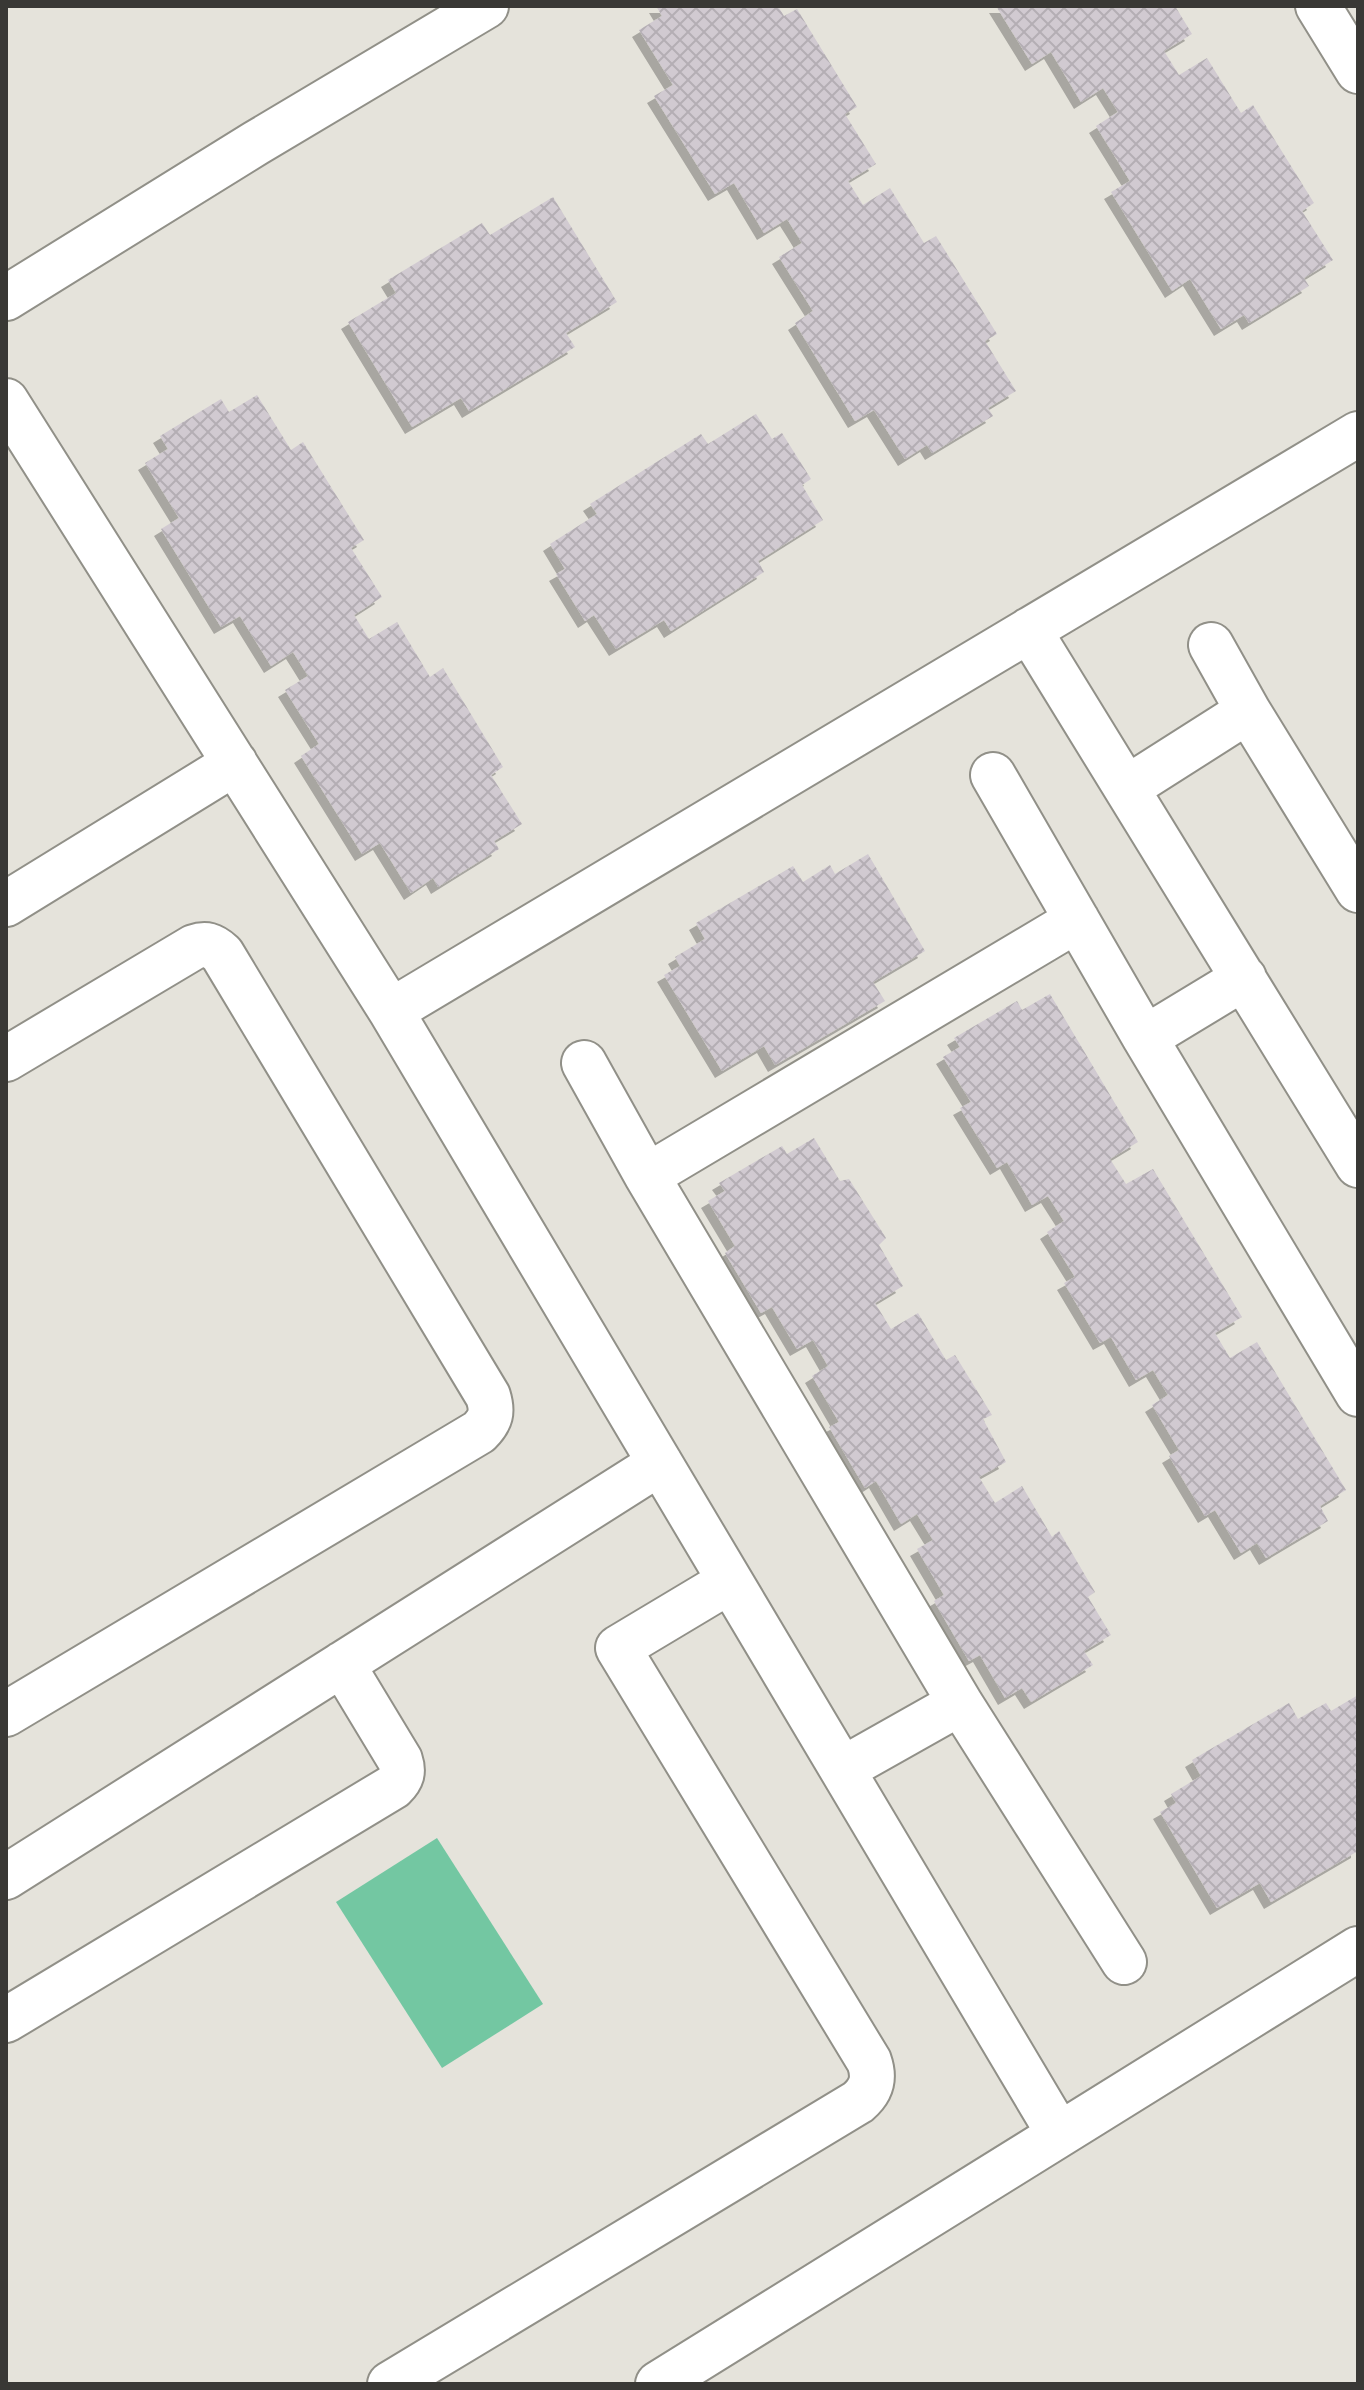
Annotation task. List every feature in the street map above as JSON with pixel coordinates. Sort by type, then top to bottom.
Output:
[{"type":"street","points":[[6,298],[256,143],[486,6]]},
{"type":"street","points":[[1318,6],[1358,71]]},
{"type":"street","points":[[6,401],[391,1011],[1059,2134]]},
{"type":"street","points":[[391,1011],[1358,434]]},
{"type":"street","points":[[1029,630],[1358,1165]]},
{"type":"street","points":[[1211,645],[1358,890]]},
{"type":"street","points":[[1127,788],[1248,711]]},
{"type":"street","points":[[6,904],[235,763]]},
{"type":"street","points":[[993,775],[1145,1038],[1358,1394]]},
{"type":"street","points":[[647,1176],[1077,920]]},
{"type":"street","points":[[6,1059],[194,947],[204,943],[214,946],[222,954],[432,1302],[488,1396],[492,1409],[489,1422],[479,1432],[6,1714]]},
{"type":"street","points":[[1145,1038],[1244,978]]},
{"type":"street","points":[[584,1063],[647,1176],[960,1703],[1124,1962]]},
{"type":"street","points":[[6,1877],[660,1463]]},
{"type":"street","points":[[390,2384],[858,2102],[872,2084],[873,2072],[869,2061],[618,1648],[730,1581]]},
{"type":"street","points":[[6,2020],[393,1787],[401,1779],[403,1769],[400,1760],[342,1664]]},
{"type":"street","points":[[843,1769],[960,1703]]},
{"type":"street","points":[[658,2384],[1358,1949]]},
{"type":"green space","points":[[437,1838],[543,2004],[442,2068],[336,1902]]},
{"type":"building","points":[[656,6],[778,6],[784,16],[797,9],[857,107],[845,114],[876,164],[848,181],[863,205],[890,188],[924,243],[936,236],[997,334],[985,341],[1016,391],[988,408],[993,416],[932,453],[927,445],[905,459],[874,410],[855,421],[795,323],[813,311],[779,257],[802,243],[794,230],[787,219],[764,233],[734,183],[715,194],[654,96],[673,85],[639,30],[662,16]]},
{"type":"building","points":[[996,6],[1175,6],[1192,34],[1164,51],[1179,75],[1207,58],[1241,113],[1253,105],[1314,203],[1302,211],[1333,260],[1304,278],[1309,286],[1249,323],[1244,315],[1221,329],[1190,279],[1172,291],[1111,192],[1130,181],[1096,126],[1118,112],[1103,88],[1081,102],[1051,52],[1032,64]]},
{"type":"building","points":[[553,197],[617,302],[566,333],[575,347],[469,411],[461,398],[412,427],[348,322],[396,293],[388,280],[482,223],[490,235]]},
{"type":"building","points":[[257,395],[291,450],[303,442],[364,540],[351,548],[382,597],[354,615],[369,639],[397,622],[430,677],[443,668],[503,767],[491,775],[522,824],[494,841],[499,849],[438,887],[433,878],[411,893],[380,843],[362,854],[301,756],[319,744],[285,690],[308,676],[300,663],[293,652],[271,666],[240,616],[221,627],[161,529],[179,518],[145,463],[168,449],[160,436],[221,399],[229,412]]},
{"type":"building","points":[[756,414],[772,439],[782,433],[811,479],[802,485],[823,520],[758,561],[764,572],[671,631],[664,620],[616,649],[594,615],[585,621],[556,574],[565,569],[550,544],[597,514],[590,504],[701,434],[708,444]]},
{"type":"building","points":[[868,854],[925,951],[873,982],[885,1001],[775,1065],[764,1046],[722,1071],[664,975],[680,966],[675,957],[705,939],[696,923],[793,866],[803,882],[830,865],[835,874]]},
{"type":"building","points":[[1050,994],[1138,1142],[1110,1159],[1126,1184],[1153,1169],[1242,1317],[1215,1333],[1230,1358],[1257,1342],[1346,1490],[1320,1506],[1328,1521],[1266,1558],[1257,1543],[1241,1553],[1215,1510],[1205,1516],[1169,1456],[1179,1450],[1152,1405],[1168,1395],[1153,1370],[1136,1380],[1111,1337],[1100,1343],[1064,1283],[1075,1277],[1047,1232],[1064,1221],[1048,1196],[1032,1205],[1007,1162],[997,1168],[960,1108],[971,1102],[943,1057],[960,1047],[954,1038],[1017,1001],[1022,1010]]},
{"type":"building","points":[[814,1138],[840,1181],[849,1179],[886,1238],[879,1245],[903,1286],[875,1303],[891,1329],[918,1313],[946,1360],[955,1355],[992,1415],[983,1419],[1006,1462],[979,1477],[995,1503],[1022,1486],[1052,1537],[1059,1531],[1095,1592],[1088,1597],[1111,1635],[1084,1651],[1093,1665],[1031,1702],[1022,1688],[1005,1698],[980,1655],[969,1661],[934,1601],[944,1595],[917,1549],[933,1540],[917,1514],[901,1524],[876,1481],[865,1488],[829,1427],[839,1422],[812,1376],[828,1366],[813,1340],[797,1349],[772,1307],[761,1313],[725,1253],[735,1246],[708,1201],[725,1191],[719,1183],[782,1146],[787,1154]]},
{"type":"building","points":[[1358,1695],[1358,1851],[1271,1902],[1260,1883],[1217,1908],[1160,1812],[1176,1803],[1171,1794],[1201,1776],[1192,1760],[1289,1703],[1298,1719],[1326,1703],[1331,1711]]}]
